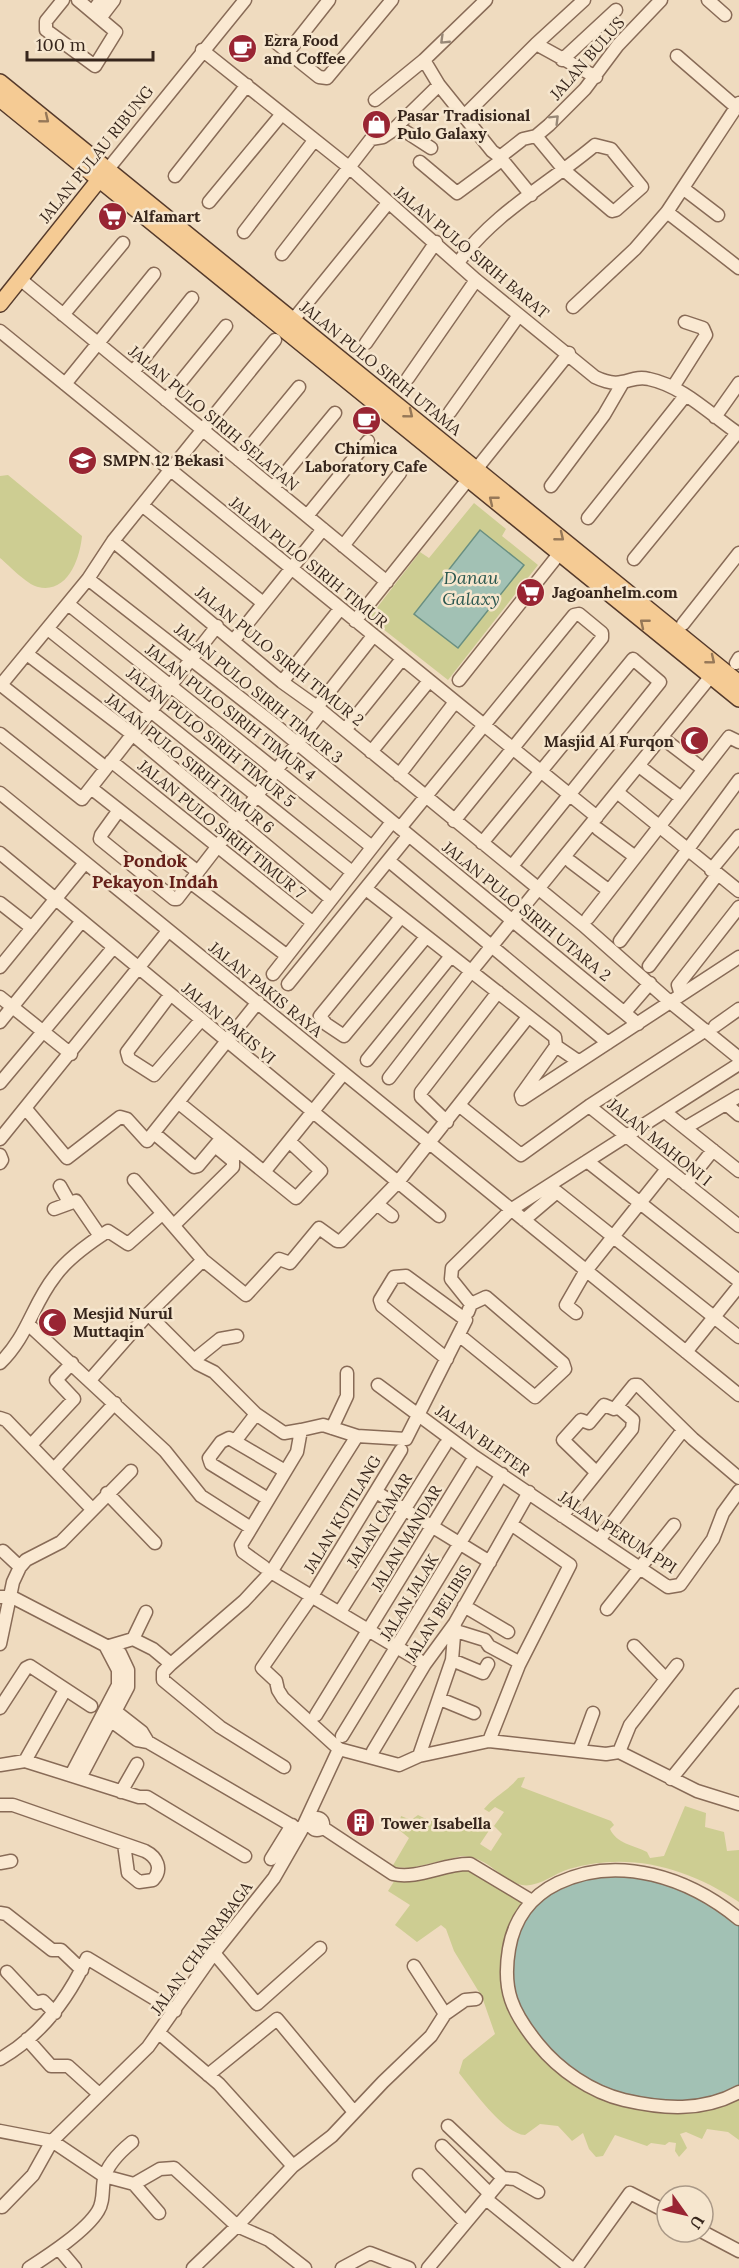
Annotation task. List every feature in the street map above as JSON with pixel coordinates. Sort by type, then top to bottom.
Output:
[{"type":"main road","name":"JALAN PULO SIRIH UTAMA","points":[[0,82],[73,149]]},
{"type":"main road","name":"JALAN PULO SIRIH UTAMA","points":[[0,99],[104,173],[472,474],[739,683]]},
{"type":"main road","name":"JALAN PULAU RIBUNG","points":[[0,304],[104,173]]},
{"type":"main road","name":"JALAN PULO SIRIH UTAMA","points":[[472,474],[559,554],[739,699]]},
{"type":"street","points":[[63,0],[46,21],[46,30],[93,66],[97,64],[116,34],[114,28],[78,0]]},
{"type":"street","points":[[97,14],[101,0]]},
{"type":"street","points":[[97,14],[114,0]]},
{"type":"street","name":"JALAN PULAU RIBUNG","points":[[104,173],[245,0]]},
{"type":"street","points":[[288,52],[329,0]]},
{"type":"street","points":[[274,41],[319,77],[327,78],[392,0]]},
{"type":"street","points":[[375,100],[424,60],[486,0]]},
{"type":"street","points":[[465,115],[584,0]]},
{"type":"street","name":"JALAN BULUS","points":[[424,60],[438,85],[499,156],[523,139],[536,136],[596,77],[618,45],[662,0]]},
{"type":"street","points":[[708,0],[725,15]]},
{"type":"street","points":[[562,60],[616,10]]},
{"type":"street","points":[[536,44],[596,77]]},
{"type":"street","name":"JALAN PULO SIRIH BARAT","points":[[202,50],[314,142],[350,168],[436,242],[476,280],[595,376],[609,383],[622,384],[645,378],[673,387],[738,433]]},
{"type":"street","points":[[573,307],[635,249],[667,212],[738,105],[677,57]]},
{"type":"street","points":[[175,176],[247,85]]},
{"type":"street","points":[[282,254],[371,140],[383,137],[397,126],[438,85]]},
{"type":"street","points":[[209,202],[281,115]]},
{"type":"street","points":[[397,126],[431,148]]},
{"type":"street","points":[[458,263],[479,237],[565,171],[595,145],[603,145],[611,149],[642,187],[613,211],[565,171],[536,136]]},
{"type":"street","points":[[244,231],[314,142]]},
{"type":"street","points":[[420,162],[457,193],[499,162],[504,162],[531,195]]},
{"type":"street","points":[[684,189],[718,214]]},
{"type":"street","points":[[290,324],[388,203]]},
{"type":"street","points":[[667,212],[739,268]]},
{"type":"street","points":[[366,343],[436,242]]},
{"type":"street","points":[[63,315],[123,243]]},
{"type":"street","points":[[65,384],[154,274]]},
{"type":"street","name":"JALAN PULO SIRIH SELATAN","points":[[20,279],[387,582]]},
{"type":"street","points":[[408,378],[476,280]]},
{"type":"street","points":[[133,372],[192,298]]},
{"type":"street","points":[[450,412],[519,315]]},
{"type":"street","points":[[673,387],[706,335],[704,328],[685,322]]},
{"type":"street","points":[[166,399],[226,326]]},
{"type":"street","name":"JALAN PULO SIRIH TIMUR","points":[[0,331],[569,795],[634,856]]},
{"type":"street","points":[[0,686],[88,579],[113,541],[275,340]]},
{"type":"street","points":[[355,621],[569,353]]},
{"type":"street","points":[[715,417],[739,383]]},
{"type":"street","points":[[551,486],[604,415],[622,384]]},
{"type":"street","points":[[238,460],[299,387]]},
{"type":"street","points":[[588,518],[685,396]]},
{"type":"street","points":[[273,488],[335,413]]},
{"type":"street","points":[[634,559],[738,433]]},
{"type":"street","points":[[307,516],[368,441]]},
{"type":"street","points":[[343,546],[400,473]]},
{"type":"street","points":[[142,504],[263,603]]},
{"type":"street","points":[[234,640],[323,529]]},
{"type":"street","name":"JALAN PULO SIRIH TIMUR 2","points":[[113,541],[282,682],[320,709],[454,821],[539,888],[670,1002],[711,1028],[739,1058]]},
{"type":"street","points":[[459,680],[559,554]]},
{"type":"street","points":[[683,624],[739,554]]},
{"type":"street","name":"JALAN PULO SIRIH TIMUR 3","points":[[88,579],[297,744],[400,829]]},
{"type":"street","name":"JALAN PULO SIRIH TIMUR 4","points":[[68,604],[372,847]]},
{"type":"street","points":[[282,682],[340,609]]},
{"type":"street","points":[[273,974],[372,847],[400,829],[574,615],[579,614],[603,633],[602,638],[454,821]]},
{"type":"street","points":[[0,734],[80,799],[92,788],[217,626]]},
{"type":"street","name":"JALAN PULO SIRIH TIMUR 5","points":[[48,629],[151,709],[352,872]]},
{"type":"street","points":[[119,810],[100,839],[174,899],[178,897],[258,796],[374,636]]},
{"type":"street","name":"JALAN PULO SIRIH TIMUR 6","points":[[27,654],[132,734],[331,898]]},
{"type":"street","points":[[482,843],[633,658],[660,682],[512,866]]},
{"type":"street","points":[[345,730],[402,659]]},
{"type":"street","points":[[389,1078],[539,888],[597,823],[617,792],[711,676]]},
{"type":"street","points":[[371,752],[429,681]]},
{"type":"street","name":"JALAN PULO SIRIH TIMUR 7","points":[[0,686],[217,846],[312,922]]},
{"type":"street","points":[[399,775],[455,702]]},
{"type":"street","points":[[662,737],[703,769]]},
{"type":"street","points":[[588,918],[658,825],[729,737],[739,742]]},
{"type":"street","points":[[639,766],[680,797]]},
{"type":"street","points":[[620,942],[739,780]]},
{"type":"street","points":[[92,788],[198,872]]},
{"type":"street","points":[[617,792],[714,873],[739,890]]},
{"type":"street","name":"JALAN PAKIS RAYA","points":[[0,794],[739,1395]]},
{"type":"street","points":[[288,984],[389,861],[400,829]]},
{"type":"street","name":"JALAN PULO SIRIH UTARA 2","points":[[400,829],[514,920],[638,1024]]},
{"type":"street","points":[[649,966],[739,836]]},
{"type":"street","name":"JALAN PAKIS VI","points":[[0,853],[54,900],[439,1216]]},
{"type":"street","points":[[389,861],[494,945],[609,1043]]},
{"type":"street","points":[[571,862],[608,890]]},
{"type":"street","points":[[0,967],[84,864]]},
{"type":"street","points":[[190,882],[286,955]]},
{"type":"street","points":[[366,889],[555,1037],[555,1046],[521,1095],[521,1099],[525,1100],[578,1061],[739,957]]},
{"type":"street","points":[[1,907],[32,928]]},
{"type":"street","points":[[681,995],[678,985],[739,907]]},
{"type":"street","points":[[401,917],[320,1016],[326,1024],[344,1036],[426,937]]},
{"type":"street","points":[[0,1022],[81,922]]},
{"type":"street","points":[[0,1139],[140,969],[168,931]]},
{"type":"street","points":[[0,1083],[113,948]]},
{"type":"street","points":[[367,1060],[451,956]]},
{"type":"street","points":[[625,1012],[650,983]]},
{"type":"street","points":[[447,1122],[421,1097],[421,1092],[498,992]]},
{"type":"street","points":[[170,995],[127,1052],[129,1059],[153,1075],[201,1020]]},
{"type":"street","points":[[0,997],[71,1054]]},
{"type":"street","points":[[26,1109],[67,1158],[120,1117],[127,1119],[145,1141],[155,1134],[258,1002]]},
{"type":"street","points":[[460,1106],[519,1155],[589,1106],[739,1009]]},
{"type":"street","points":[[134,1180],[203,1260],[246,1295],[278,1259],[290,1263],[319,1228],[340,1241],[398,1182],[528,1017]]},
{"type":"street","points":[[555,1046],[578,1061]]},
{"type":"street","points":[[459,1335],[535,1397],[563,1373],[563,1363],[486,1297],[471,1304],[451,1279],[452,1268],[512,1209],[739,1064]]},
{"type":"street","points":[[264,1172],[343,1074]]},
{"type":"street","points":[[685,1128],[739,1096]]},
{"type":"street","points":[[174,1224],[233,1167],[233,1161],[218,1141],[179,1103]]},
{"type":"street","points":[[726,1104],[739,1115]]},
{"type":"street","name":"JALAN MAHONI I","points":[[589,1106],[739,1226]]},
{"type":"street","points":[[665,1112],[739,1171]]},
{"type":"street","points":[[155,1134],[194,1167],[198,1166],[218,1141]]},
{"type":"street","points":[[218,1141],[264,1172],[295,1198],[320,1174],[321,1170],[289,1142]]},
{"type":"street","points":[[686,1184],[713,1150]]},
{"type":"street","points":[[0,1155],[2,1160],[0,1163]]},
{"type":"street","points":[[587,1161],[739,1281]]},
{"type":"street","points":[[576,1313],[568,1309],[566,1303],[585,1272],[667,1169]]},
{"type":"street","points":[[60,1186],[69,1202]]},
{"type":"street","points":[[524,1220],[557,1192],[739,1337]]},
{"type":"street","points":[[54,1209],[69,1202],[77,1202],[100,1236]]},
{"type":"street","points":[[377,1204],[392,1216]]},
{"type":"street","points":[[0,1363],[16,1347],[55,1276],[100,1236],[111,1230],[129,1244],[162,1214]]},
{"type":"street","points":[[90,1380],[148,1314],[203,1260]]},
{"type":"street","points":[[447,1359],[387,1311],[380,1302],[394,1278],[400,1275],[466,1320]]},
{"type":"street","points":[[686,1352],[739,1286]]},
{"type":"street","name":"JALAN KUTILANG","points":[[339,1749],[283,1698],[278,1690],[278,1683],[262,1668],[312,1596],[376,1492],[447,1359],[466,1320],[471,1304]]},
{"type":"street","points":[[148,1314],[194,1360],[206,1370],[214,1372],[256,1414],[284,1433],[317,1425],[402,1445]]},
{"type":"street","points":[[28,1324],[165,1451],[201,1496],[251,1528]]},
{"type":"street","points":[[194,1360],[220,1339],[237,1336]]},
{"type":"street","points":[[31,1445],[74,1399],[56,1380],[72,1363]]},
{"type":"street","points":[[332,1428],[347,1396],[347,1373]]},
{"type":"street","points":[[596,1472],[563,1440],[581,1420],[590,1423],[604,1405],[614,1409],[636,1384],[674,1418],[683,1430],[739,1478]]},
{"type":"street","name":"JALAN BLETER","points":[[378,1385],[529,1492]]},
{"type":"street","points":[[54,1469],[115,1403]]},
{"type":"street","points":[[562,1515],[633,1425],[633,1420],[617,1406]]},
{"type":"street","points":[[236,1440],[256,1414]]},
{"type":"street","points":[[0,1418],[6,1420],[92,1509]]},
{"type":"street","points":[[301,1430],[297,1452],[240,1548],[268,1570],[425,1664]]},
{"type":"street","points":[[599,1540],[683,1430]]},
{"type":"street","points":[[284,1767],[220,1727],[163,1680],[163,1672],[237,1608],[268,1570],[357,1436]]},
{"type":"street","points":[[268,1499],[210,1462],[209,1458],[221,1442],[229,1438],[236,1440],[285,1471]]},
{"type":"street","name":"JALAN CAMAR","points":[[340,1612],[445,1445]]},
{"type":"street","name":"JALAN MANDAR","points":[[316,1715],[471,1463]]},
{"type":"street","points":[[0,1644],[6,1597],[20,1567],[26,1560],[61,1542],[131,1471]]},
{"type":"street","name":"JALAN JALAK","points":[[342,1736],[398,1648],[502,1474]]},
{"type":"street","name":"JALAN PERUM PPI","points":[[529,1492],[668,1587],[680,1585],[713,1539],[723,1513],[739,1491]]},
{"type":"street","points":[[376,1492],[489,1562]]},
{"type":"street","name":"JALAN BELIBIS","points":[[373,1751],[425,1664],[455,1627],[464,1605],[529,1492]]},
{"type":"street","points":[[107,1493],[155,1543]]},
{"type":"street","points":[[489,1741],[519,1665],[570,1565],[511,1524]]},
{"type":"street","points":[[607,1609],[674,1525]]},
{"type":"street","points":[[3,1551],[20,1567]]},
{"type":"street","points":[[6,1597],[106,1647],[119,1677],[110,1713],[76,1776]]},
{"type":"street","points":[[464,1605],[508,1632]]},
{"type":"street","points":[[133,1639],[146,1612]]},
{"type":"street","points":[[419,1756],[453,1660],[455,1627],[485,1640],[493,1648],[515,1660]]},
{"type":"street","points":[[106,1647],[133,1639],[153,1649],[171,1664]]},
{"type":"street","points":[[634,1646],[664,1678]]},
{"type":"street","points":[[453,1660],[483,1673],[488,1665]]},
{"type":"street","points":[[619,1752],[630,1725],[664,1678],[677,1665]]},
{"type":"street","points":[[0,1708],[28,1666],[91,1706]]},
{"type":"street","points":[[26,1761],[65,1690]]},
{"type":"street","points":[[671,1779],[739,1695]]},
{"type":"street","points":[[440,1699],[474,1713]]},
{"type":"street","points":[[110,1713],[137,1740],[148,1742],[309,1826],[386,1870],[404,1875],[459,1864],[470,1864],[530,1900]]},
{"type":"street","points":[[579,1751],[593,1713]]},
{"type":"street","points":[[339,1749],[399,1766],[419,1756],[489,1741],[579,1751],[619,1752],[671,1779],[714,1797],[739,1804]]},
{"type":"street","name":"JALAN CHANRABAGA","points":[[2,2207],[33,2175],[52,2141],[122,2074],[159,2033],[214,1953],[274,1878],[309,1826],[317,1797],[339,1749]]},
{"type":"street","points":[[0,1765],[26,1761],[76,1776],[124,1786],[147,1797],[245,1856]]},
{"type":"street","points":[[124,1786],[137,1764]]},
{"type":"street","points":[[271,1859],[309,1826],[317,1797]]},
{"type":"street","points":[[0,1805],[13,1805],[124,1844]]},
{"type":"street","points":[[739,1919],[702,1894],[674,1881],[613,1869],[576,1875],[549,1887],[530,1900],[510,1940],[506,1964],[506,1986],[512,2006],[549,2057],[594,2089],[654,2107],[680,2108],[707,2104],[739,2092]]},
{"type":"street","points":[[0,1913],[6,1914],[53,1950],[60,1950],[82,1970]]},
{"type":"street","points":[[214,1953],[257,2004],[320,1947]]},
{"type":"street","points":[[0,2059],[27,2039],[55,2013],[72,1989],[87,1959],[175,2011]]},
{"type":"street","points":[[414,1966],[444,2013]]},
{"type":"street","points":[[7,1972],[36,2003],[43,2001],[55,2013]]},
{"type":"street","points":[[193,2268],[237,2226],[293,2166],[332,2136],[434,2034],[444,2013],[465,2000],[476,1999]]},
{"type":"street","points":[[208,2075],[277,2019],[354,2112]]},
{"type":"street","points":[[159,2033],[208,2075],[293,2166]]},
{"type":"street","points":[[27,2039],[51,2066],[68,2066],[99,2094]]},
{"type":"street","points":[[448,2126],[503,2178],[515,2179],[538,2192]]},
{"type":"street","points":[[0,2131],[52,2141],[104,2176],[134,2184],[159,2213]]},
{"type":"street","points":[[29,2268],[59,2249],[99,2210],[104,2176],[122,2150],[132,2142]]},
{"type":"street","points":[[442,2146],[488,2196],[571,2268]]},
{"type":"street","points":[[134,2184],[160,2169],[174,2169],[237,2226],[269,2240],[305,2268]]},
{"type":"street","points":[[419,2175],[465,2222]]},
{"type":"street","points":[[428,2268],[503,2178]]},
{"type":"street","points":[[576,2268],[630,2193],[655,2206]]},
{"type":"street","points":[[715,2238],[739,2251]]},
{"type":"street","points":[[59,2249],[75,2268]]},
{"type":"street","points":[[342,2268],[370,2253],[409,2268]]},
{"type":"green space","points":[[8,475],[82,536],[75,564],[65,580],[57,585],[48,588],[33,585],[0,558],[0,476]]},
{"type":"green space","points":[[474,503],[506,529],[502,536],[538,565],[448,680],[369,618],[420,552],[429,558]]},
{"type":"green space","points":[[525,1777],[521,1787],[611,1821],[614,1825],[610,1829],[617,1838],[647,1852],[650,1858],[664,1856],[685,1806],[706,1813],[705,1827],[724,1832],[727,1851],[739,1850],[739,1902],[700,1880],[679,1872],[636,1863],[592,1864],[569,1869],[528,1885],[514,1883],[481,1861],[462,1856],[411,1868],[392,1867],[409,1838],[398,1829],[401,1816],[411,1820],[418,1815],[438,1823],[468,1828],[475,1828],[481,1821],[490,1829],[480,1844],[491,1851],[502,1834],[494,1826],[504,1812],[495,1807],[489,1812],[484,1809],[518,1778]]},
{"type":"green space","points":[[458,1864],[530,1900],[739,2092],[739,2140],[728,2132],[707,2129],[702,2139],[686,2132],[680,2134],[687,2148],[679,2157],[675,2151],[676,2143],[669,2142],[665,2145],[651,2143],[647,2146],[615,2135],[603,2156],[596,2157],[589,2149],[583,2133],[572,2141],[558,2126],[540,2124],[525,2135],[517,2133],[499,2119],[480,2100],[459,2073],[463,2060],[495,2034],[482,1997],[454,1951],[446,1929],[441,1925],[417,1942],[395,1925],[410,1905],[388,1891],[398,1875]]},
{"type":"water","name":"Danau Galaxy","points":[[480,530],[524,565],[458,648],[414,614]]},
{"type":"water","points":[[599,1871],[674,1881],[739,1919],[739,2092],[707,2104],[615,2097],[549,2057],[506,1986],[506,1964],[530,1900]]},
{"type":"place","name":"Ezra Food and Coffee","points":[[243,49]]},
{"type":"place","name":"Pasar Tradisional Pulo Galaxy","points":[[376,124]]},
{"type":"place","name":"Alfamart","points":[[112,216]]},
{"type":"place","name":"Chimica Laboratory Cafe","points":[[366,420]]},
{"type":"place","name":"SMPN 12 Bekasi","points":[[82,460]]},
{"type":"place","name":"Jagoanhelm.com","points":[[531,592]]},
{"type":"place","name":"Masjid Al Furqon","points":[[695,741]]},
{"type":"place","name":"Mesjid Nurul Muttaqin","points":[[52,1322]]},
{"type":"place","name":"Tower Isabella","points":[[360,1823]]},
{"type":"district","name":"Pondok Pekayon Indah","points":[[155,870]]}]
